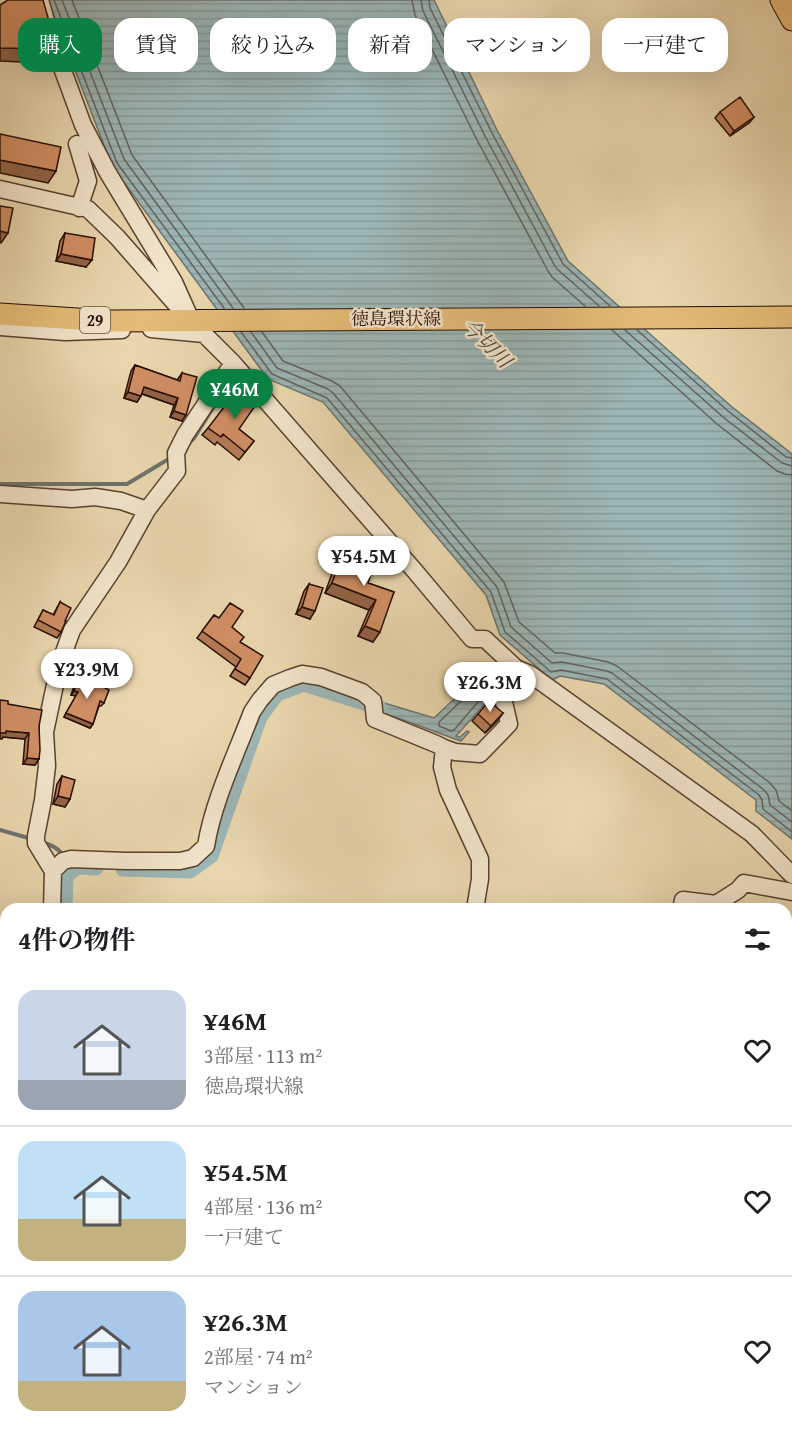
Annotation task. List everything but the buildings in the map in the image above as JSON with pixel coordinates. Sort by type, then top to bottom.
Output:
[{"type":"main road","points":[[781,0],[792,20]]},
{"type":"main road","name":"徳島環状線","points":[[0,314],[108,321],[792,316]]},
{"type":"street","points":[[40,0],[51,38],[83,124],[108,173],[174,282],[190,320]]},
{"type":"street","points":[[77,144],[88,181],[79,208]]},
{"type":"street","points":[[0,189],[88,209],[117,237],[190,320]]},
{"type":"street","points":[[0,327],[65,332],[153,329],[204,334],[233,363],[472,639],[485,639],[516,668],[530,674],[752,834],[792,876]]},
{"type":"street","points":[[233,363],[185,435],[176,453],[177,471],[147,510],[118,562],[72,630],[59,666],[45,732],[47,766],[36,839],[62,864],[180,861],[193,858],[206,846],[219,798],[252,712],[273,685],[302,674],[321,677],[362,692],[373,706],[375,719],[455,752],[480,754],[509,724],[500,685],[516,668]]},
{"type":"street","points":[[0,494],[72,499],[95,497],[121,501],[147,510]]},
{"type":"street","points":[[444,748],[442,767],[448,790],[480,859],[477,903]]},
{"type":"street","points":[[53,903],[62,864]]},
{"type":"street","points":[[718,903],[738,890],[744,883],[792,892]]},
{"type":"street","points":[[682,903],[683,900],[708,903]]},
{"type":"water","name":"今切川","points":[[48,0],[434,0],[444,21],[444,72],[469,72],[497,130],[568,261],[732,407],[792,454],[792,839],[756,811],[756,800],[604,684],[560,676],[552,680],[500,635],[486,595],[323,402],[268,379],[112,166],[76,72],[102,72],[102,18],[55,18]]},
{"type":"water","points":[[487,668],[497,676],[489,691],[491,697],[456,736],[460,737],[467,731],[469,732],[461,741],[381,712],[381,702],[434,718]]},
{"type":"waterway","points":[[189,443],[220,397]]},
{"type":"waterway","points":[[0,484],[127,484],[172,457]]},
{"type":"waterway","points":[[123,869],[190,871],[211,856],[260,717],[277,694],[304,684],[380,708]]},
{"type":"waterway","points":[[0,830],[32,839]]},
{"type":"waterway","points":[[42,842],[57,849],[64,857]]},
{"type":"waterway","points":[[65,903],[66,875],[78,867],[96,868]]}]
